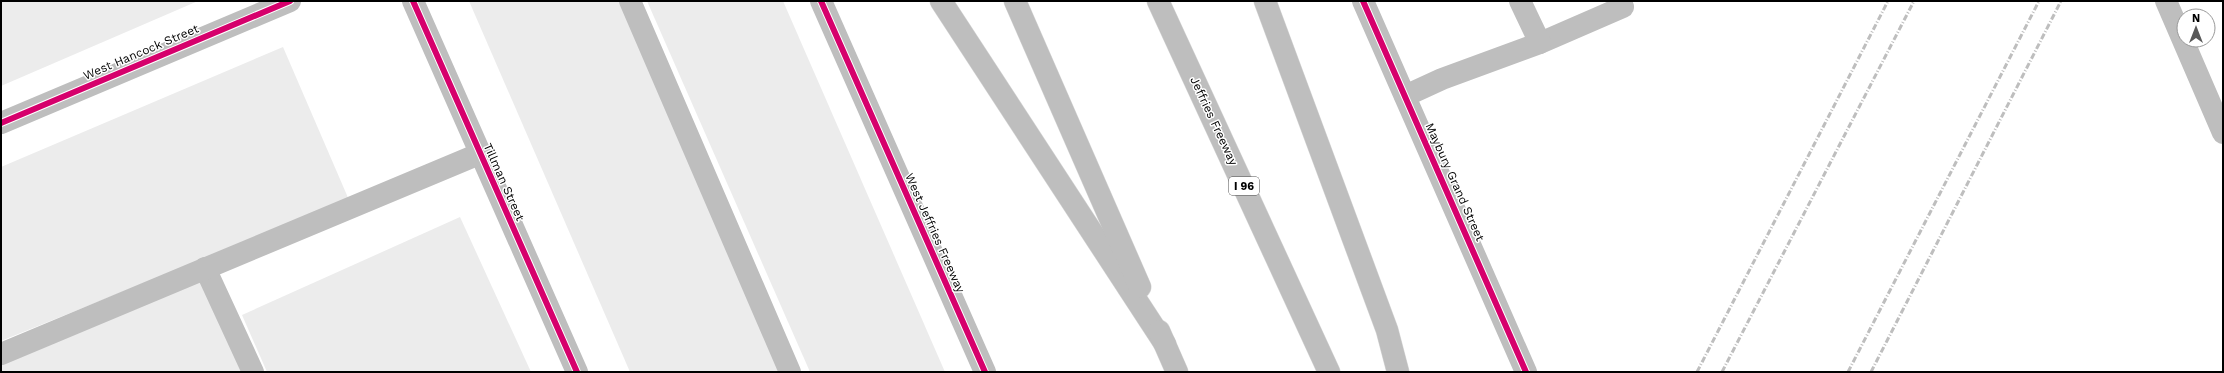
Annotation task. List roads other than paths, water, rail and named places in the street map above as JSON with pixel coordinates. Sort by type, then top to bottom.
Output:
[{"type":"main road","name":"West Hancock Street","points":[[1,123],[290,1]]},
{"type":"main road","name":"Tillman Street","points":[[413,1],[479,154],[577,372]]},
{"type":"main road","points":[[630,1],[790,372]]},
{"type":"main road","name":"West Jeffries Freeway","points":[[821,1],[985,372]]},
{"type":"main road","points":[[941,1],[1165,344]]},
{"type":"main road","points":[[1015,1],[1177,372]]},
{"type":"main road","name":"Jeffries Freeway","points":[[1158,1],[1329,372]]},
{"type":"main road","points":[[1265,1],[1387,330],[1398,372]]},
{"type":"main road","name":"Maybury Grand Street","points":[[1363,1],[1526,372]]},
{"type":"main road","points":[[1520,1],[1540,43]]},
{"type":"main road","points":[[2166,1],[2223,133]]},
{"type":"main road","points":[[1405,96],[1442,79],[1540,43],[1626,3]]},
{"type":"main road","points":[[1,354],[479,154]]},
{"type":"main road","points":[[205,268],[253,372]]},
{"type":"railway","points":[[1697,372],[1888,1]]},
{"type":"railway","points":[[1722,372],[1914,1]]},
{"type":"railway","points":[[1848,372],[2039,1]]},
{"type":"railway","points":[[1871,372],[2061,1]]}]
